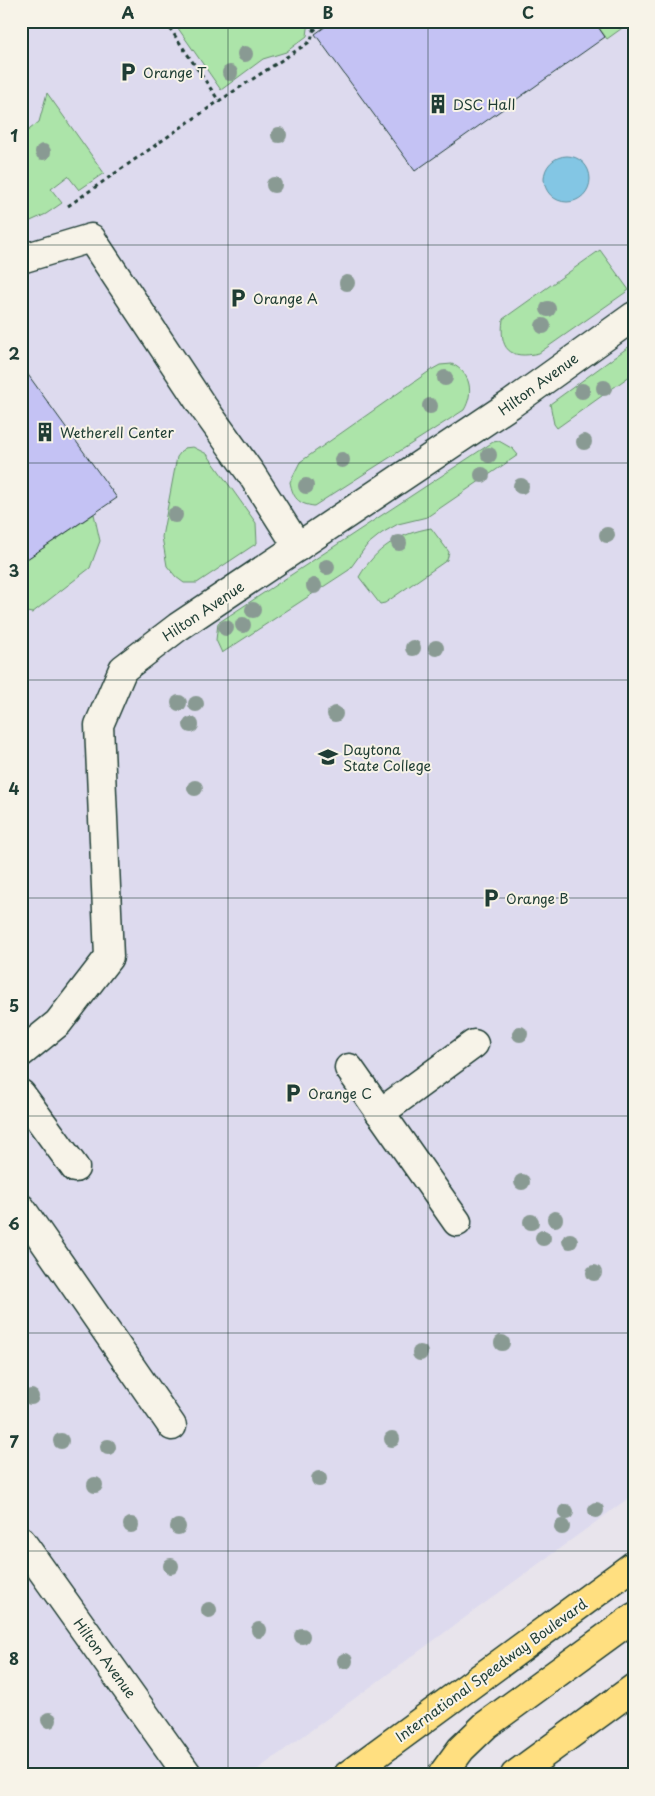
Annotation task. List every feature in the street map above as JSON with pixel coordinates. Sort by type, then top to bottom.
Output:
[{"type":"main road","name":"International Speedway Boulevard","points":[[348,1775],[634,1565]]},
{"type":"main road","points":[[442,1775],[461,1749],[486,1725],[634,1617]]},
{"type":"main road","points":[[515,1775],[634,1688]]},
{"type":"street","points":[[21,259],[91,238],[200,404],[252,475],[298,547]]},
{"type":"street","name":"Hilton Avenue","points":[[21,1053],[58,1023],[109,957],[99,725],[123,669],[178,627],[511,404],[634,316]]},
{"type":"street","points":[[380,1112],[474,1044]]},
{"type":"street","points":[[349,1068],[456,1222]]},
{"type":"street","points":[[21,1094],[74,1168]]},
{"type":"street","points":[[21,1208],[172,1426]]},
{"type":"street","name":"Hilton Avenue","points":[[21,1541],[188,1775]]},
{"type":"path","points":[[165,21],[219,101]]},
{"type":"path","points":[[67,207],[219,101],[311,41],[314,21]]},
{"type":"path","points":[[313,30],[326,21]]},
{"type":"shaded area","name":"Daytona State College","points":[[21,21],[634,21],[634,1494],[250,1775],[21,1775]]},
{"type":"green space","points":[[173,21],[309,21],[307,36],[286,52],[263,59],[221,90]]},
{"type":"green space","points":[[594,21],[632,21],[607,39]]},
{"type":"green space","points":[[47,93],[104,173],[79,190],[68,176],[51,189],[62,203],[46,214],[24,224],[21,207],[21,136],[39,122]]},
{"type":"green space","points":[[600,250],[629,290],[539,353],[520,355],[508,350],[503,338],[503,319]]},
{"type":"green space","points":[[634,343],[634,373],[557,428],[554,424],[550,404]]},
{"type":"green space","points":[[452,364],[463,373],[469,384],[469,397],[464,410],[314,506],[304,504],[297,499],[290,482],[300,462],[431,370],[440,365]]},
{"type":"green space","points":[[499,441],[513,449],[518,455],[427,517],[398,524],[382,533],[367,545],[349,570],[222,653],[216,640],[218,623],[493,442]]},
{"type":"green space","points":[[193,447],[207,454],[256,523],[257,543],[197,583],[184,583],[167,566],[162,537],[177,457],[184,448]]},
{"type":"green space","points":[[94,514],[100,541],[90,568],[32,613],[21,611],[21,563]]},
{"type":"green space","points":[[431,528],[449,552],[447,560],[385,603],[380,604],[359,577],[373,558],[389,544],[408,534]]},
{"type":"water","points":[[563,156],[571,156],[580,160],[586,166],[590,179],[586,192],[580,198],[571,202],[563,202],[554,198],[548,192],[544,183],[544,175],[548,166],[554,160]]},
{"type":"building","name":"DSC Hall","points":[[333,21],[594,21],[605,37],[415,171],[315,34]]},
{"type":"building","name":"Wetherell Center","points":[[21,365],[117,498],[21,563]]},
{"type":"place","name":"Orange T","points":[[128,72]]},
{"type":"place","name":"DSC Hall","points":[[438,104]]},
{"type":"place","name":"Orange A","points":[[238,298]]},
{"type":"place","name":"Wetherell Center","points":[[45,432]]},
{"type":"place","name":"Daytona State College","points":[[328,757]]},
{"type":"place","name":"Orange B","points":[[491,898]]},
{"type":"place","name":"Orange C","points":[[293,1093]]}]
